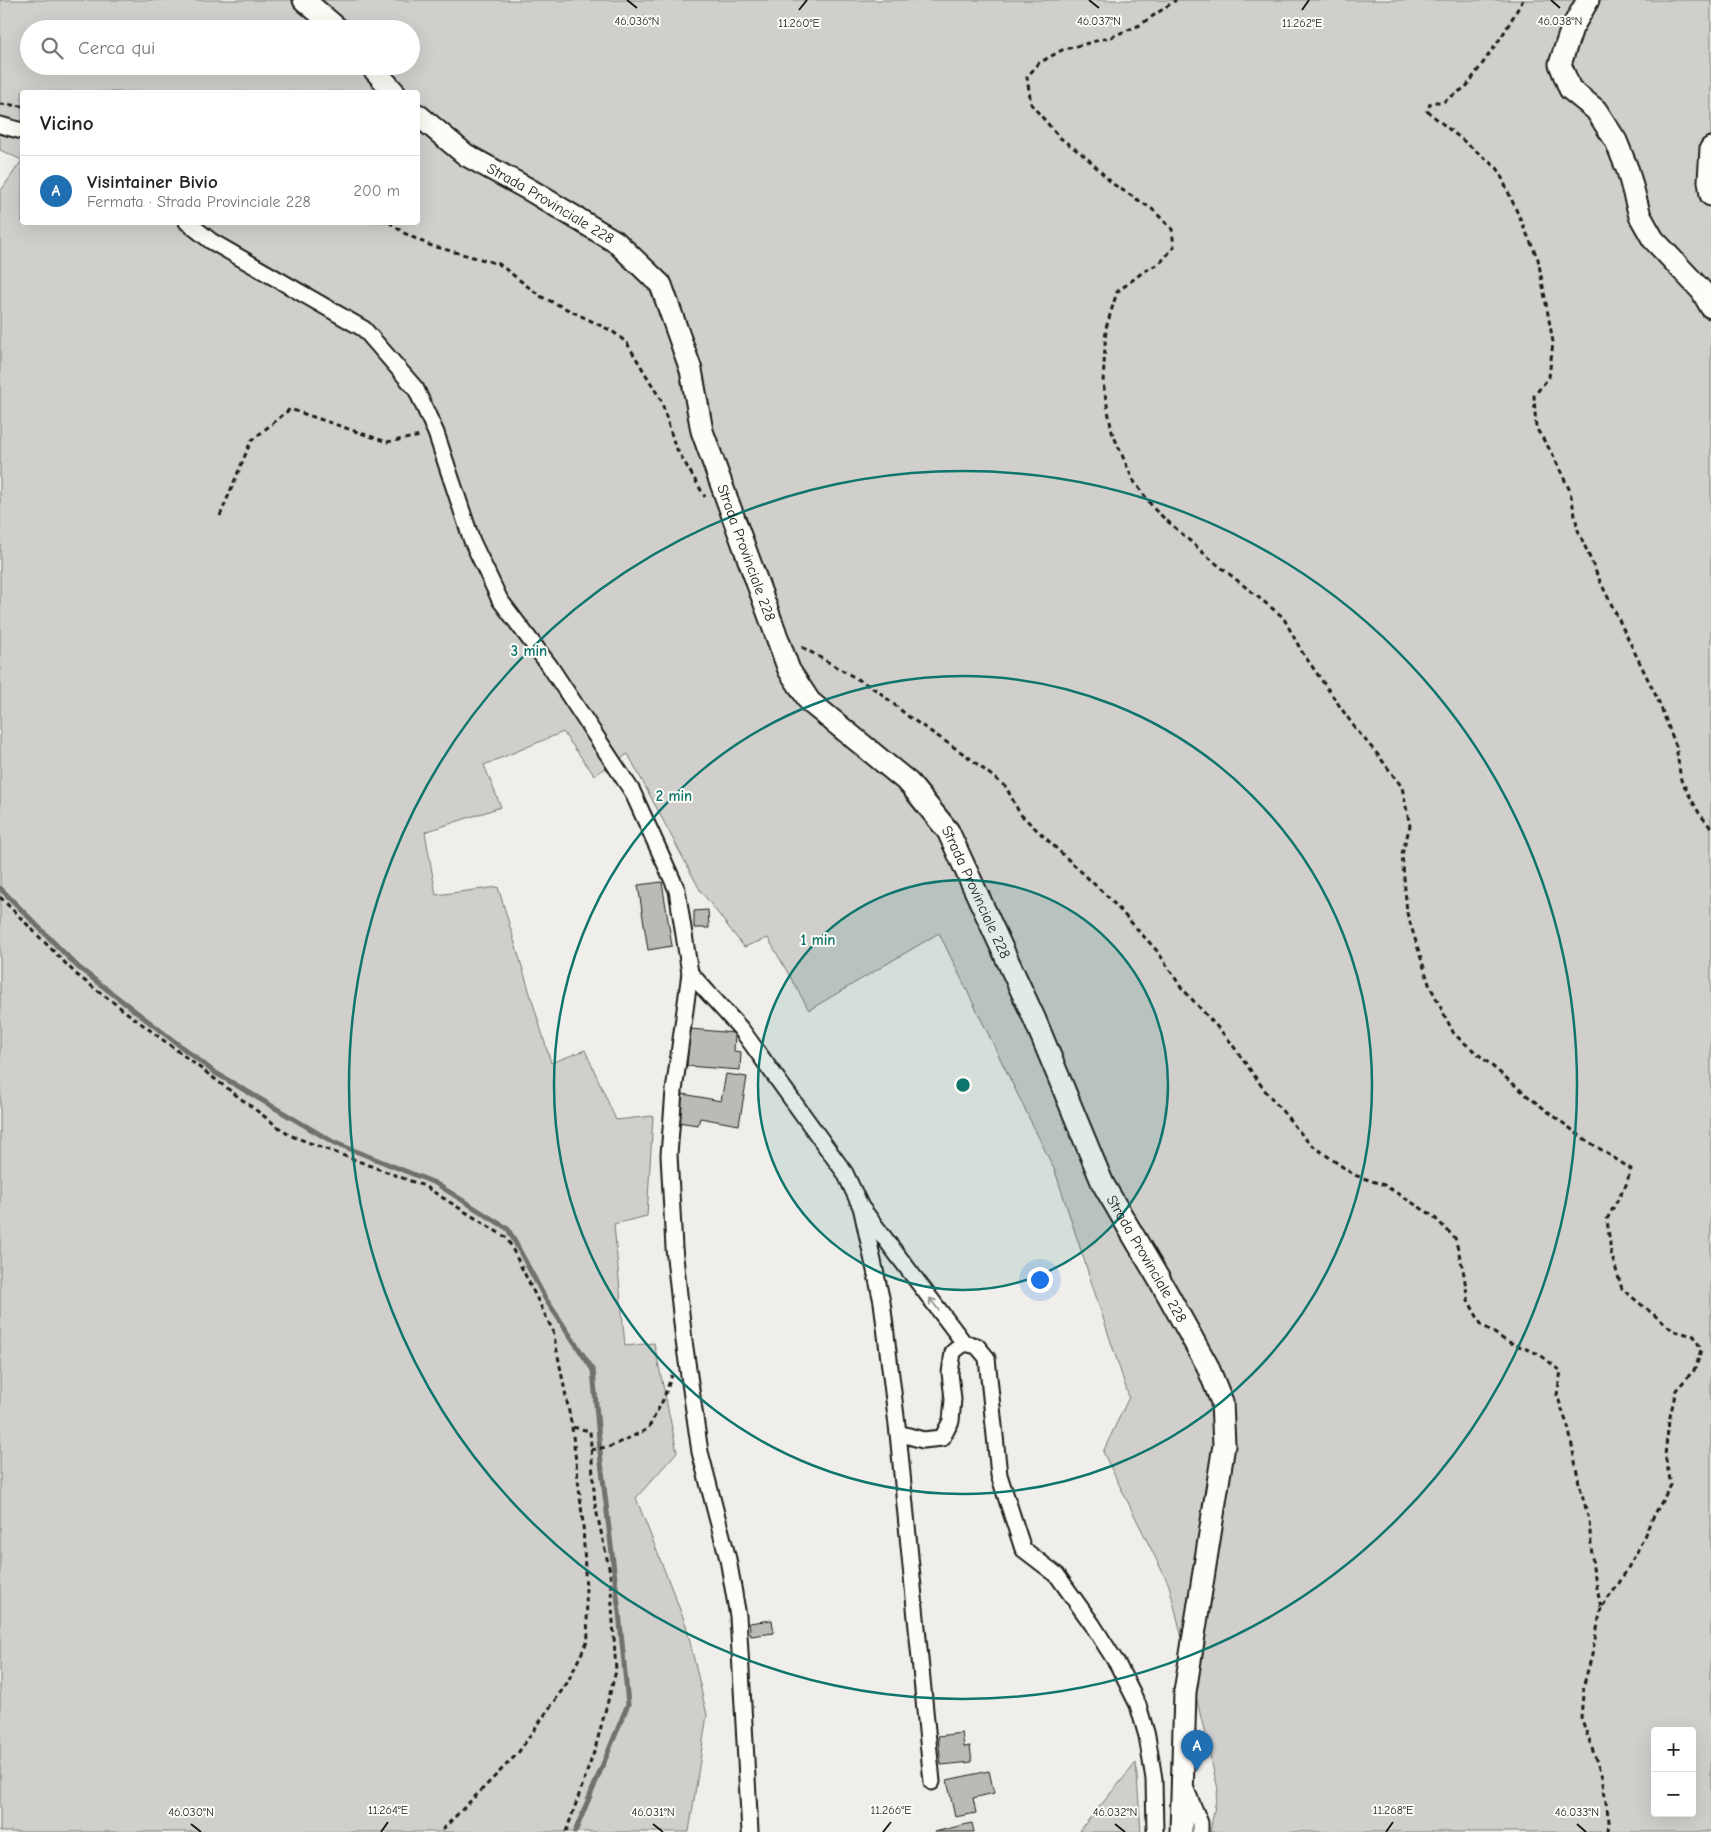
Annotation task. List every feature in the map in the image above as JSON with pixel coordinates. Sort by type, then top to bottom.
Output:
[{"type":"main road","points":[[304,0],[327,20]]},
{"type":"main road","points":[[1588,0],[1572,28],[1560,64],[1570,89],[1596,110],[1616,141],[1628,172],[1640,216],[1653,239],[1702,291],[1711,307]]},
{"type":"main road","points":[[379,75],[392,90]]},
{"type":"main road","name":"Strada Provinciale 228","points":[[420,117],[466,155],[530,190],[616,242],[661,285],[691,370],[702,431],[789,670],[810,702],[909,784],[948,831],[1035,1020],[1103,1184],[1167,1292],[1207,1365],[1222,1402],[1224,1445],[1185,1692],[1181,1832]]},
{"type":"main road","points":[[1711,148],[1709,181],[1711,195]]},
{"type":"street","points":[[0,125],[20,130]]},
{"type":"street","points":[[191,225],[211,241],[364,329],[416,390],[436,433],[472,541],[500,600],[549,665],[632,791],[677,890],[690,974],[674,1091],[668,1155],[674,1248],[684,1341],[700,1452],[728,1559],[738,1616],[750,1832]]},
{"type":"street","points":[[690,974],[741,1029],[839,1165],[861,1207],[964,1343],[977,1346],[987,1358],[999,1475],[1023,1549],[1057,1575],[1118,1665],[1138,1705],[1147,1736],[1154,1779],[1155,1832]]},
{"type":"street","points":[[861,1207],[882,1302],[898,1433],[932,1782]]},
{"type":"street","points":[[898,1433],[923,1440],[942,1438],[951,1421],[953,1399],[950,1373],[953,1352],[964,1343]]},
{"type":"street","points":[[1182,1779],[1200,1823],[1200,1832]]},
{"type":"path","points":[[1176,0],[1140,25],[1111,37],[1062,50],[1039,63],[1027,77],[1031,104],[1059,137],[1086,157],[1113,184],[1152,209],[1172,229],[1174,247],[1160,263],[1143,272],[1117,292],[1106,328],[1103,383],[1112,432],[1133,480],[1155,510],[1208,557],[1284,617],[1312,668],[1354,728],[1378,755],[1402,787],[1410,826],[1402,854],[1407,913],[1429,984],[1454,1034],[1530,1098],[1583,1138],[1631,1169],[1626,1185],[1607,1219],[1612,1253],[1622,1289],[1674,1331],[1694,1336],[1701,1349],[1696,1368],[1676,1390],[1669,1421],[1665,1455],[1672,1485],[1636,1554],[1601,1608]]},
{"type":"path","points":[[1523,0],[1502,36],[1466,87],[1443,102],[1431,102],[1428,111],[1498,169],[1538,259],[1553,342],[1549,377],[1534,396],[1536,428],[1552,453],[1570,491],[1578,530],[1598,577],[1658,700],[1676,746],[1681,780],[1699,813],[1711,828]]},
{"type":"path","points":[[0,104],[20,106]]},
{"type":"path","points":[[393,225],[404,233],[428,245],[499,264],[540,296],[612,331],[627,343],[661,400],[675,446],[702,494],[708,501]]},
{"type":"path","points":[[220,516],[251,441],[290,409],[387,442],[436,433]]},
{"type":"path","points":[[798,645],[878,692],[909,717],[967,756],[1006,787],[1020,814],[1109,898],[1158,952],[1181,987],[1229,1040],[1263,1088],[1309,1142],[1354,1175],[1384,1185],[1432,1215],[1455,1238],[1468,1300],[1481,1324],[1506,1342],[1539,1354],[1561,1371],[1557,1395],[1569,1430],[1579,1483],[1589,1520],[1593,1568],[1601,1608],[1584,1684],[1581,1716],[1602,1777],[1609,1821],[1608,1832]]},
{"type":"path","points":[[0,897],[77,975],[288,1135],[424,1186],[507,1238],[553,1331],[572,1427],[583,1523],[588,1640],[567,1683],[518,1753],[440,1832]]},
{"type":"path","points":[[591,1450],[612,1446],[648,1429],[663,1400],[684,1341]]},
{"type":"path","points":[[566,1832],[595,1749],[616,1671],[610,1572],[595,1505],[590,1431],[572,1427]]},
{"type":"shaded area","points":[[0,0],[296,0],[319,20],[20,20],[20,75],[372,75],[385,90],[20,90],[20,159],[0,150]]},
{"type":"shaded area","points":[[311,0],[1711,0],[1711,1832],[1210,1832],[1218,1789],[1192,1680],[1227,1401],[1107,1182],[952,828],[814,699],[794,668],[707,430],[666,282],[469,151],[420,110],[420,90],[399,90],[386,75],[420,75],[420,20],[335,20]]},
{"type":"shaded area","points":[[420,122],[612,246],[657,288],[784,672],[906,787],[943,834],[1217,1403],[1218,1445],[1186,1654],[1169,1585],[1103,1452],[1129,1397],[1055,1171],[939,933],[809,1010],[768,938],[744,947],[700,890],[628,754],[594,775],[563,732],[484,765],[501,807],[425,832],[436,895],[498,887],[551,1063],[585,1050],[616,1120],[653,1116],[647,1216],[614,1224],[625,1346],[654,1343],[677,1452],[636,1498],[686,1625],[707,1715],[689,1832],[0,1832],[0,192],[20,163],[20,225],[420,225]]},
{"type":"shaded area","points":[[1136,1763],[1141,1832],[1079,1832],[1080,1830]]},
{"type":"building","points":[[662,882],[672,946],[648,950],[638,885]]},
{"type":"building","points":[[708,910],[709,928],[694,928],[694,911]]},
{"type":"building","points":[[690,1029],[735,1033],[734,1051],[741,1052],[740,1070],[687,1066]]},
{"type":"building","points":[[726,1074],[747,1077],[739,1125],[700,1118],[698,1125],[678,1122],[683,1094],[721,1101]]},
{"type":"building","points":[[772,1620],[774,1633],[751,1636],[749,1623]]},
{"type":"building","points":[[962,1733],[964,1747],[970,1746],[972,1762],[941,1765],[938,1736]]},
{"type":"building","points":[[989,1771],[994,1793],[973,1798],[976,1813],[955,1817],[947,1780]]},
{"type":"building","points":[[972,1823],[974,1832],[934,1832]]},
{"type":"waterway","points":[[0,888],[78,967],[214,1072],[333,1142],[435,1183],[508,1229],[545,1298],[593,1370],[601,1462],[628,1704],[575,1832]]},
{"type":"place","name":"Visintainer Bivio","points":[[1197,1771]]}]
